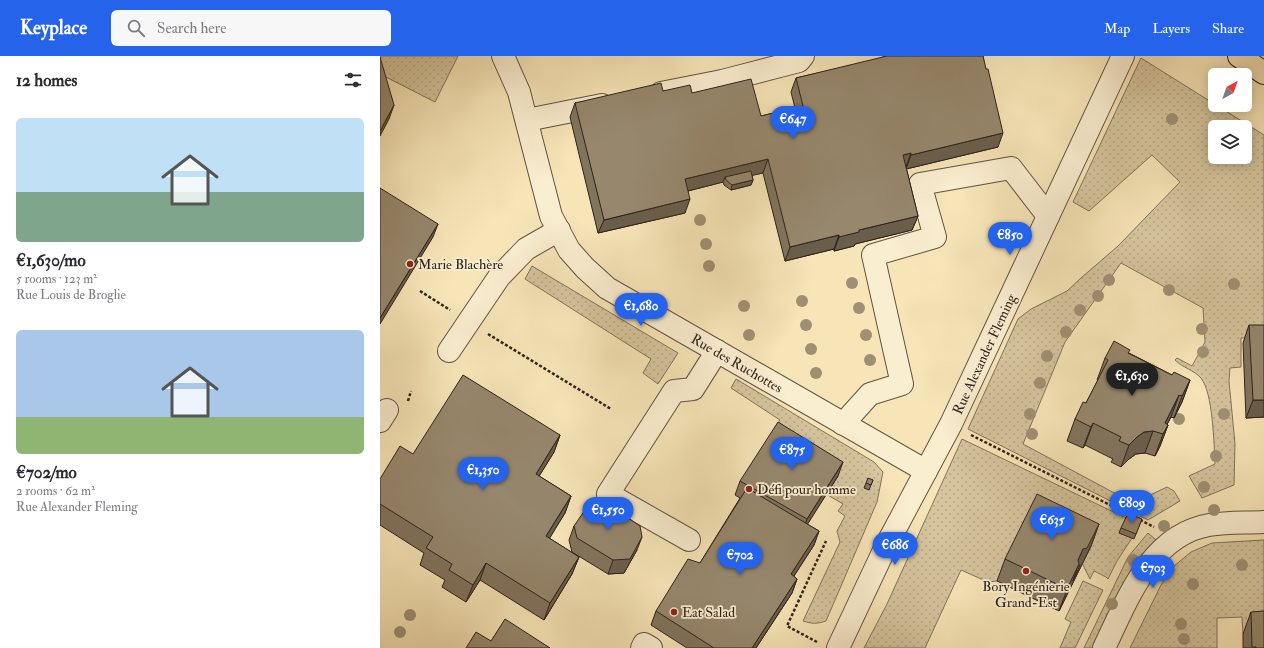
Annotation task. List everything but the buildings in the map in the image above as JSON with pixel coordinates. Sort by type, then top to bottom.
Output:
[{"type":"highway","points":[[1239,56],[1264,73]]},
{"type":"street","name":"Rue des Ruchottes","points":[[503,56],[519,92],[551,216],[569,250],[585,268],[607,288],[926,471]]},
{"type":"street","points":[[644,96],[722,81],[799,61],[804,56]]},
{"type":"street","name":"Rue Alexander Fleming","points":[[830,646],[886,546],[951,424],[1123,56]]},
{"type":"street","points":[[527,120],[620,101]]},
{"type":"street","points":[[843,424],[870,394],[902,384],[873,255],[935,237],[920,184],[1011,168],[1048,216]]},
{"type":"street","points":[[449,351],[499,277],[526,249],[559,230]]},
{"type":"street","points":[[689,540],[608,494],[674,391],[693,389],[717,351]]},
{"type":"street","points":[[1104,648],[1140,578],[1154,558],[1170,542],[1187,532],[1209,525],[1264,522]]},
{"type":"street","points":[[642,648],[644,644],[651,648]]},
{"type":"path","points":[[420,291],[611,409]]},
{"type":"path","points":[[951,424],[987,444],[1150,525],[1170,542]]},
{"type":"path","points":[[826,541],[787,626],[830,646]]},
{"type":"shaded area","points":[[380,56],[458,56],[435,102],[380,74]]},
{"type":"shaded area","points":[[1141,58],[1208,100],[1208,112],[1227,112],[1240,120],[1208,120],[1208,164],[1252,164],[1252,127],[1264,135],[1264,337],[1241,338],[1241,367],[1230,368],[1229,381],[1235,444],[1234,485],[1202,498],[1189,476],[1215,464],[1212,419],[1205,385],[1198,375],[1175,360],[1177,358],[1192,366],[1205,342],[1203,308],[1121,263],[1065,342],[1023,444],[1133,503],[1167,487],[1174,491],[1180,501],[1148,520],[968,429],[1018,319],[1031,309],[1067,291],[1118,246],[1180,182],[1152,155],[1089,211],[1073,202]]},
{"type":"shaded area","points":[[532,266],[678,353],[658,384],[643,373],[651,359],[525,279]]},
{"type":"shaded area","points":[[736,379],[874,462],[883,472],[877,502],[826,621],[820,623],[809,623],[803,621],[840,542],[837,531],[845,516],[838,511],[843,504],[826,494],[838,476],[771,434],[780,420],[731,388]]},
{"type":"shaded area","points":[[962,439],[1126,518],[1119,533],[1132,538],[1117,561],[1108,579],[1094,571],[1090,579],[1082,563],[1091,546],[997,581],[988,582],[961,570],[925,648],[864,648],[887,604]]},
{"type":"shaded area","points":[[1148,533],[1156,540],[1137,563],[1095,648],[1084,648],[1128,557]]},
{"type":"shaded area","points":[[1264,540],[1264,633],[1243,634],[1242,617],[1217,618],[1217,648],[1130,648],[1161,585],[1174,566],[1191,552],[1212,543]]},
{"type":"shaded area","points":[[1083,581],[1103,590],[1075,648],[1060,648],[1071,622],[1065,619]]},
{"type":"place","name":"Marie Blachère","points":[[410,264]]},
{"type":"place","name":"Défi pour homme","points":[[749,489]]},
{"type":"place","name":"Bory Ingénierie Grand-Est","points":[[1026,571]]},
{"type":"place","name":"Eat Salad","points":[[674,612]]}]
